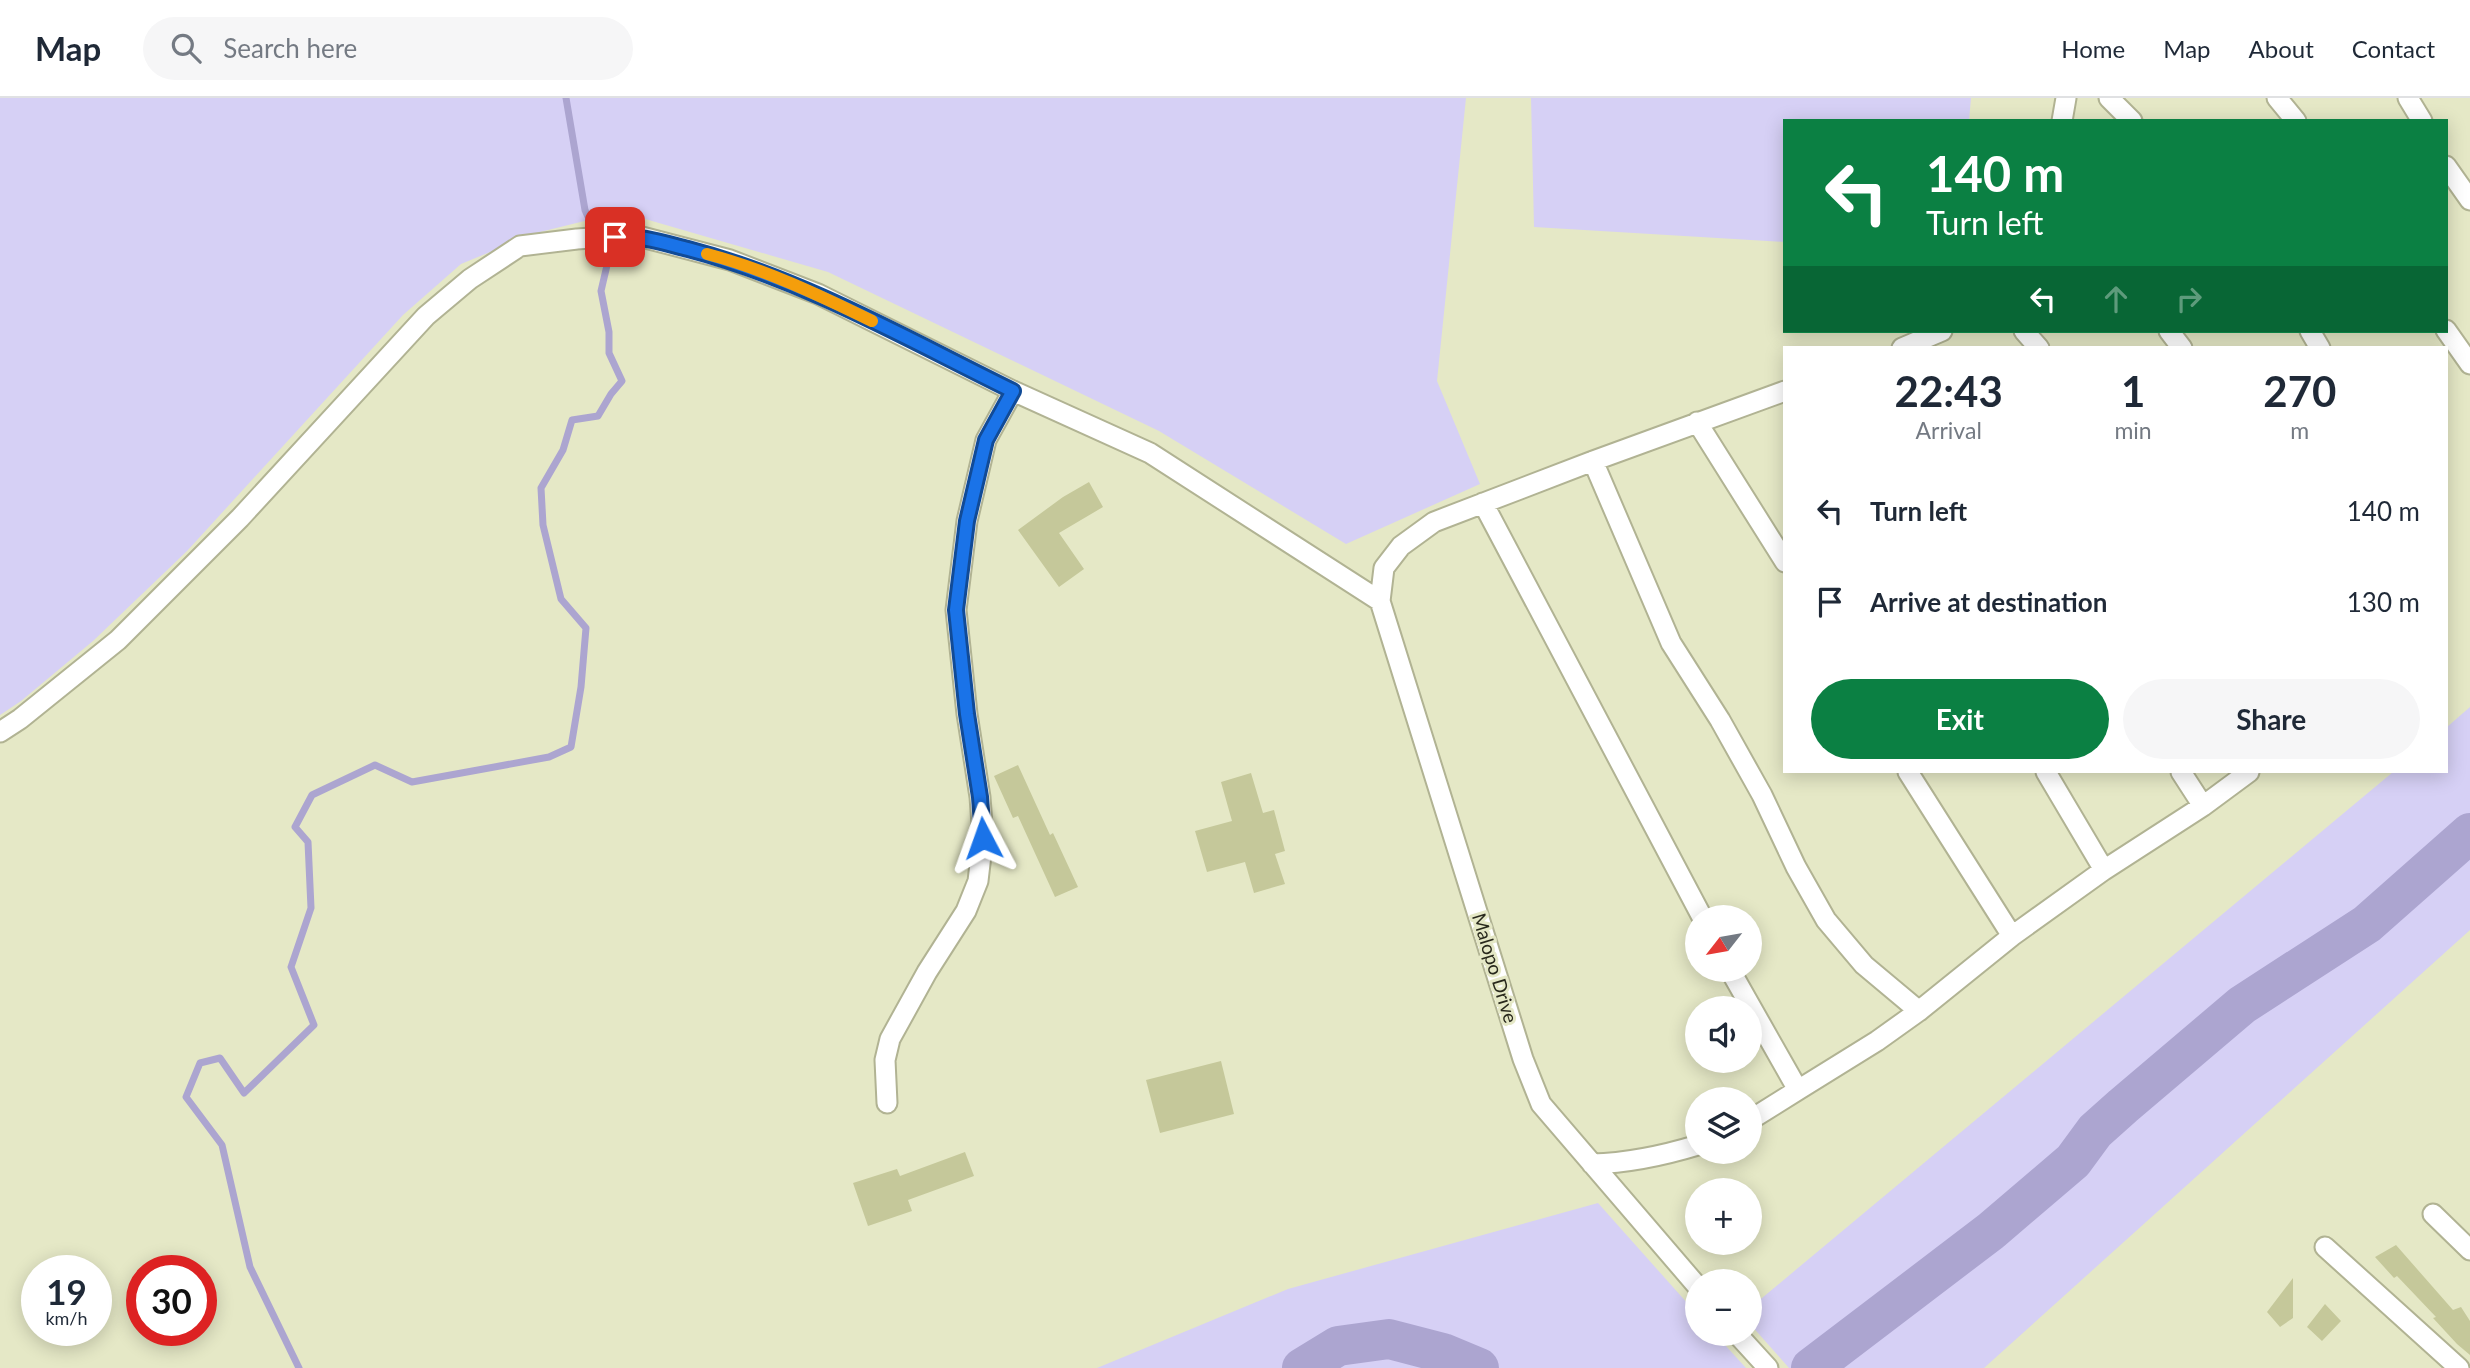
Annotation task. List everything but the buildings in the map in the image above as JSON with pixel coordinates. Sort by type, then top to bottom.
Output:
[{"type":"street","points":[[2063,119],[2066,98]]},
{"type":"street","points":[[2109,98],[2130,119]]},
{"type":"street","points":[[2277,98],[2294,119]]},
{"type":"street","points":[[2408,98],[2421,119]]},
{"type":"street","points":[[2448,169],[2470,200]]},
{"type":"street","points":[[0,732],[118,640],[240,518],[426,316],[470,279],[520,246],[634,235],[730,260],[818,294],[1013,391],[1150,453],[1380,601],[1384,568],[1401,546],[1434,522],[1593,460],[1783,392]]},
{"type":"street","points":[[1915,346],[1938,333]]},
{"type":"street","points":[[2448,333],[2470,364]]},
{"type":"street","points":[[887,1103],[884,1060],[890,1039],[926,972],[966,911],[978,881],[983,838],[980,797],[967,714],[956,610],[967,521],[986,440],[1013,391]]},
{"type":"street","points":[[1697,422],[1783,559]]},
{"type":"street","points":[[1593,460],[1671,643],[1720,720],[1826,920],[1864,965],[1919,1011]]},
{"type":"street","points":[[1483,503],[1696,905]]},
{"type":"street","name":"Malopo Drive","points":[[1380,601],[1523,1059],[1541,1104],[1685,1272]]},
{"type":"street","points":[[1909,773],[2012,936]]},
{"type":"street","points":[[2047,773],[2104,870]]},
{"type":"street","points":[[2182,773],[2203,806]]},
{"type":"street","points":[[1762,1112],[1877,1041],[1919,1011],[2012,936],[2248,773]]},
{"type":"street","points":[[1737,982],[1798,1090]]},
{"type":"street","points":[[1592,1164],[1621,1164],[1685,1149]]},
{"type":"street","points":[[2433,1214],[2470,1250]]},
{"type":"street","points":[[2325,1247],[2459,1368]]},
{"type":"street","points":[[1748,1346],[1768,1368]]},
{"type":"shaded area","points":[[0,98],[1466,98],[1437,381],[1480,484],[1346,544],[1159,431],[828,272],[621,212],[536,233],[461,264],[403,315],[187,551],[93,641],[21,701],[0,715]]},
{"type":"shaded area","points":[[1531,98],[1971,98],[1969,119],[1783,119],[1783,242],[1534,227]]},
{"type":"shaded area","points":[[2470,707],[2470,930],[1984,1368],[1789,1368],[1762,1338],[1762,1298],[2392,773],[2448,773],[2448,726]]},
{"type":"shaded area","points":[[1598,1203],[1685,1301],[1685,1346],[1726,1346],[1746,1368],[1097,1368],[1288,1289]]},
{"type":"waterway","points":[[299,1368],[250,1267],[222,1145],[186,1097],[200,1063],[220,1058],[244,1093],[314,1025],[291,967],[311,908],[308,842],[295,827],[312,795],[375,765],[412,782],[549,757],[571,747],[581,687],[586,628],[561,599],[543,525],[541,488],[563,450],[572,420],[598,416],[622,381],[609,353],[609,332],[601,291],[608,261],[585,210],[566,98]]},
{"type":"waterway","points":[[1811,1368],[1991,1231],[2073,1161],[2095,1131],[2242,1005],[2367,924],[2470,833]]},
{"type":"waterway","points":[[1302,1368],[1338,1346],[1389,1339],[1443,1353],[1479,1368]]},
{"type":"slow traffic","points":[[707,254],[730,260],[818,294],[872,321]]},
{"type":"route","points":[[615,237],[634,235],[752,268],[818,294],[1013,391],[986,440],[967,521],[956,610],[983,838]]}]
